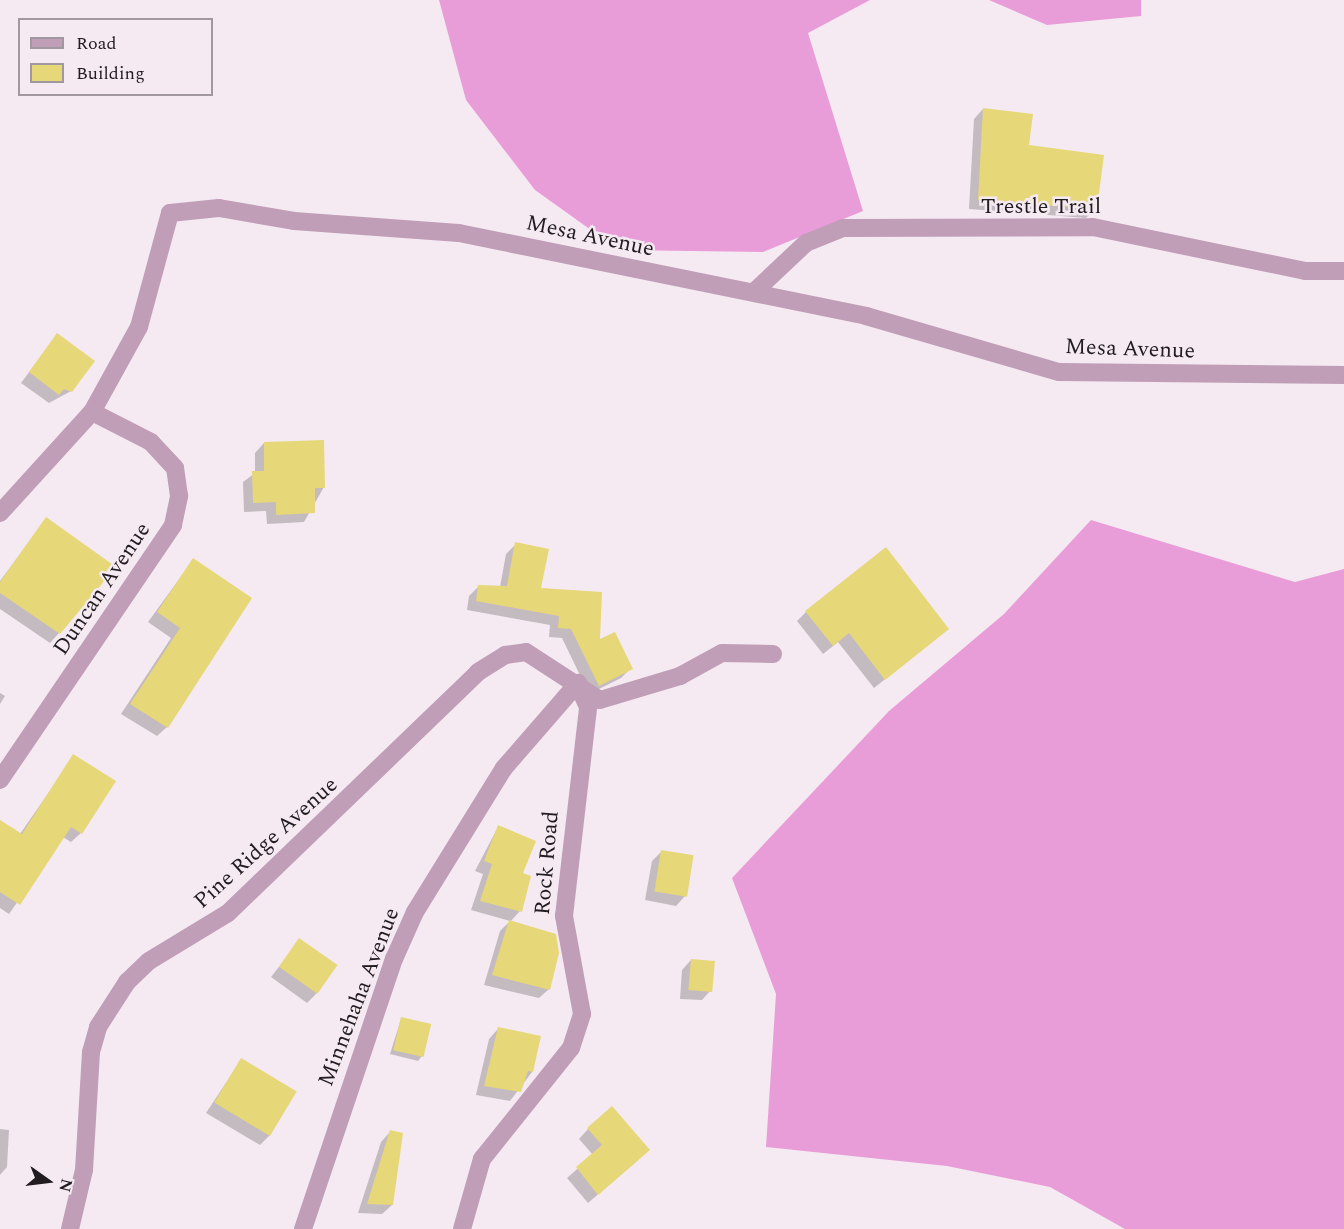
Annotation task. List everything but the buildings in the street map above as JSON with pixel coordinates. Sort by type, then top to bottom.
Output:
[{"type":"street","name":"Mesa Avenue","points":[[0,513],[92,412],[139,327],[170,213],[219,208],[294,220],[459,233],[755,291],[866,316],[1059,372],[1344,375]]},
{"type":"street","name":"Trestle Trail","points":[[755,291],[806,243],[843,228],[1093,228],[1305,271],[1344,271]]},
{"type":"street","name":"Duncan Avenue","points":[[0,780],[173,525],[180,496],[176,468],[151,442],[92,412]]},
{"type":"street","name":"Pine Ridge Avenue","points":[[70,1229],[82,1186],[91,1052],[98,1027],[127,982],[149,961],[228,913],[478,672],[505,655],[526,652],[578,683]]},
{"type":"street","points":[[578,683],[600,700],[680,676],[722,653],[773,654]]},
{"type":"street","name":"Minnehaha Avenue","points":[[303,1229],[394,959],[416,912],[504,768],[578,683]]},
{"type":"street","name":"Rock Road","points":[[462,1229],[482,1159],[572,1048],[582,1014],[564,916],[588,707],[578,683]]},
{"type":"shaded area","points":[[439,0],[870,0],[808,33],[863,211],[763,252],[619,250],[535,190],[466,100]]},
{"type":"shaded area","points":[[989,0],[1141,0],[1141,16],[1047,25]]},
{"type":"shaded area","points":[[1091,520],[1295,582],[1344,569],[1344,1229],[1125,1229],[1050,1187],[947,1166],[766,1147],[776,994],[732,878],[889,711],[1004,614]]}]
